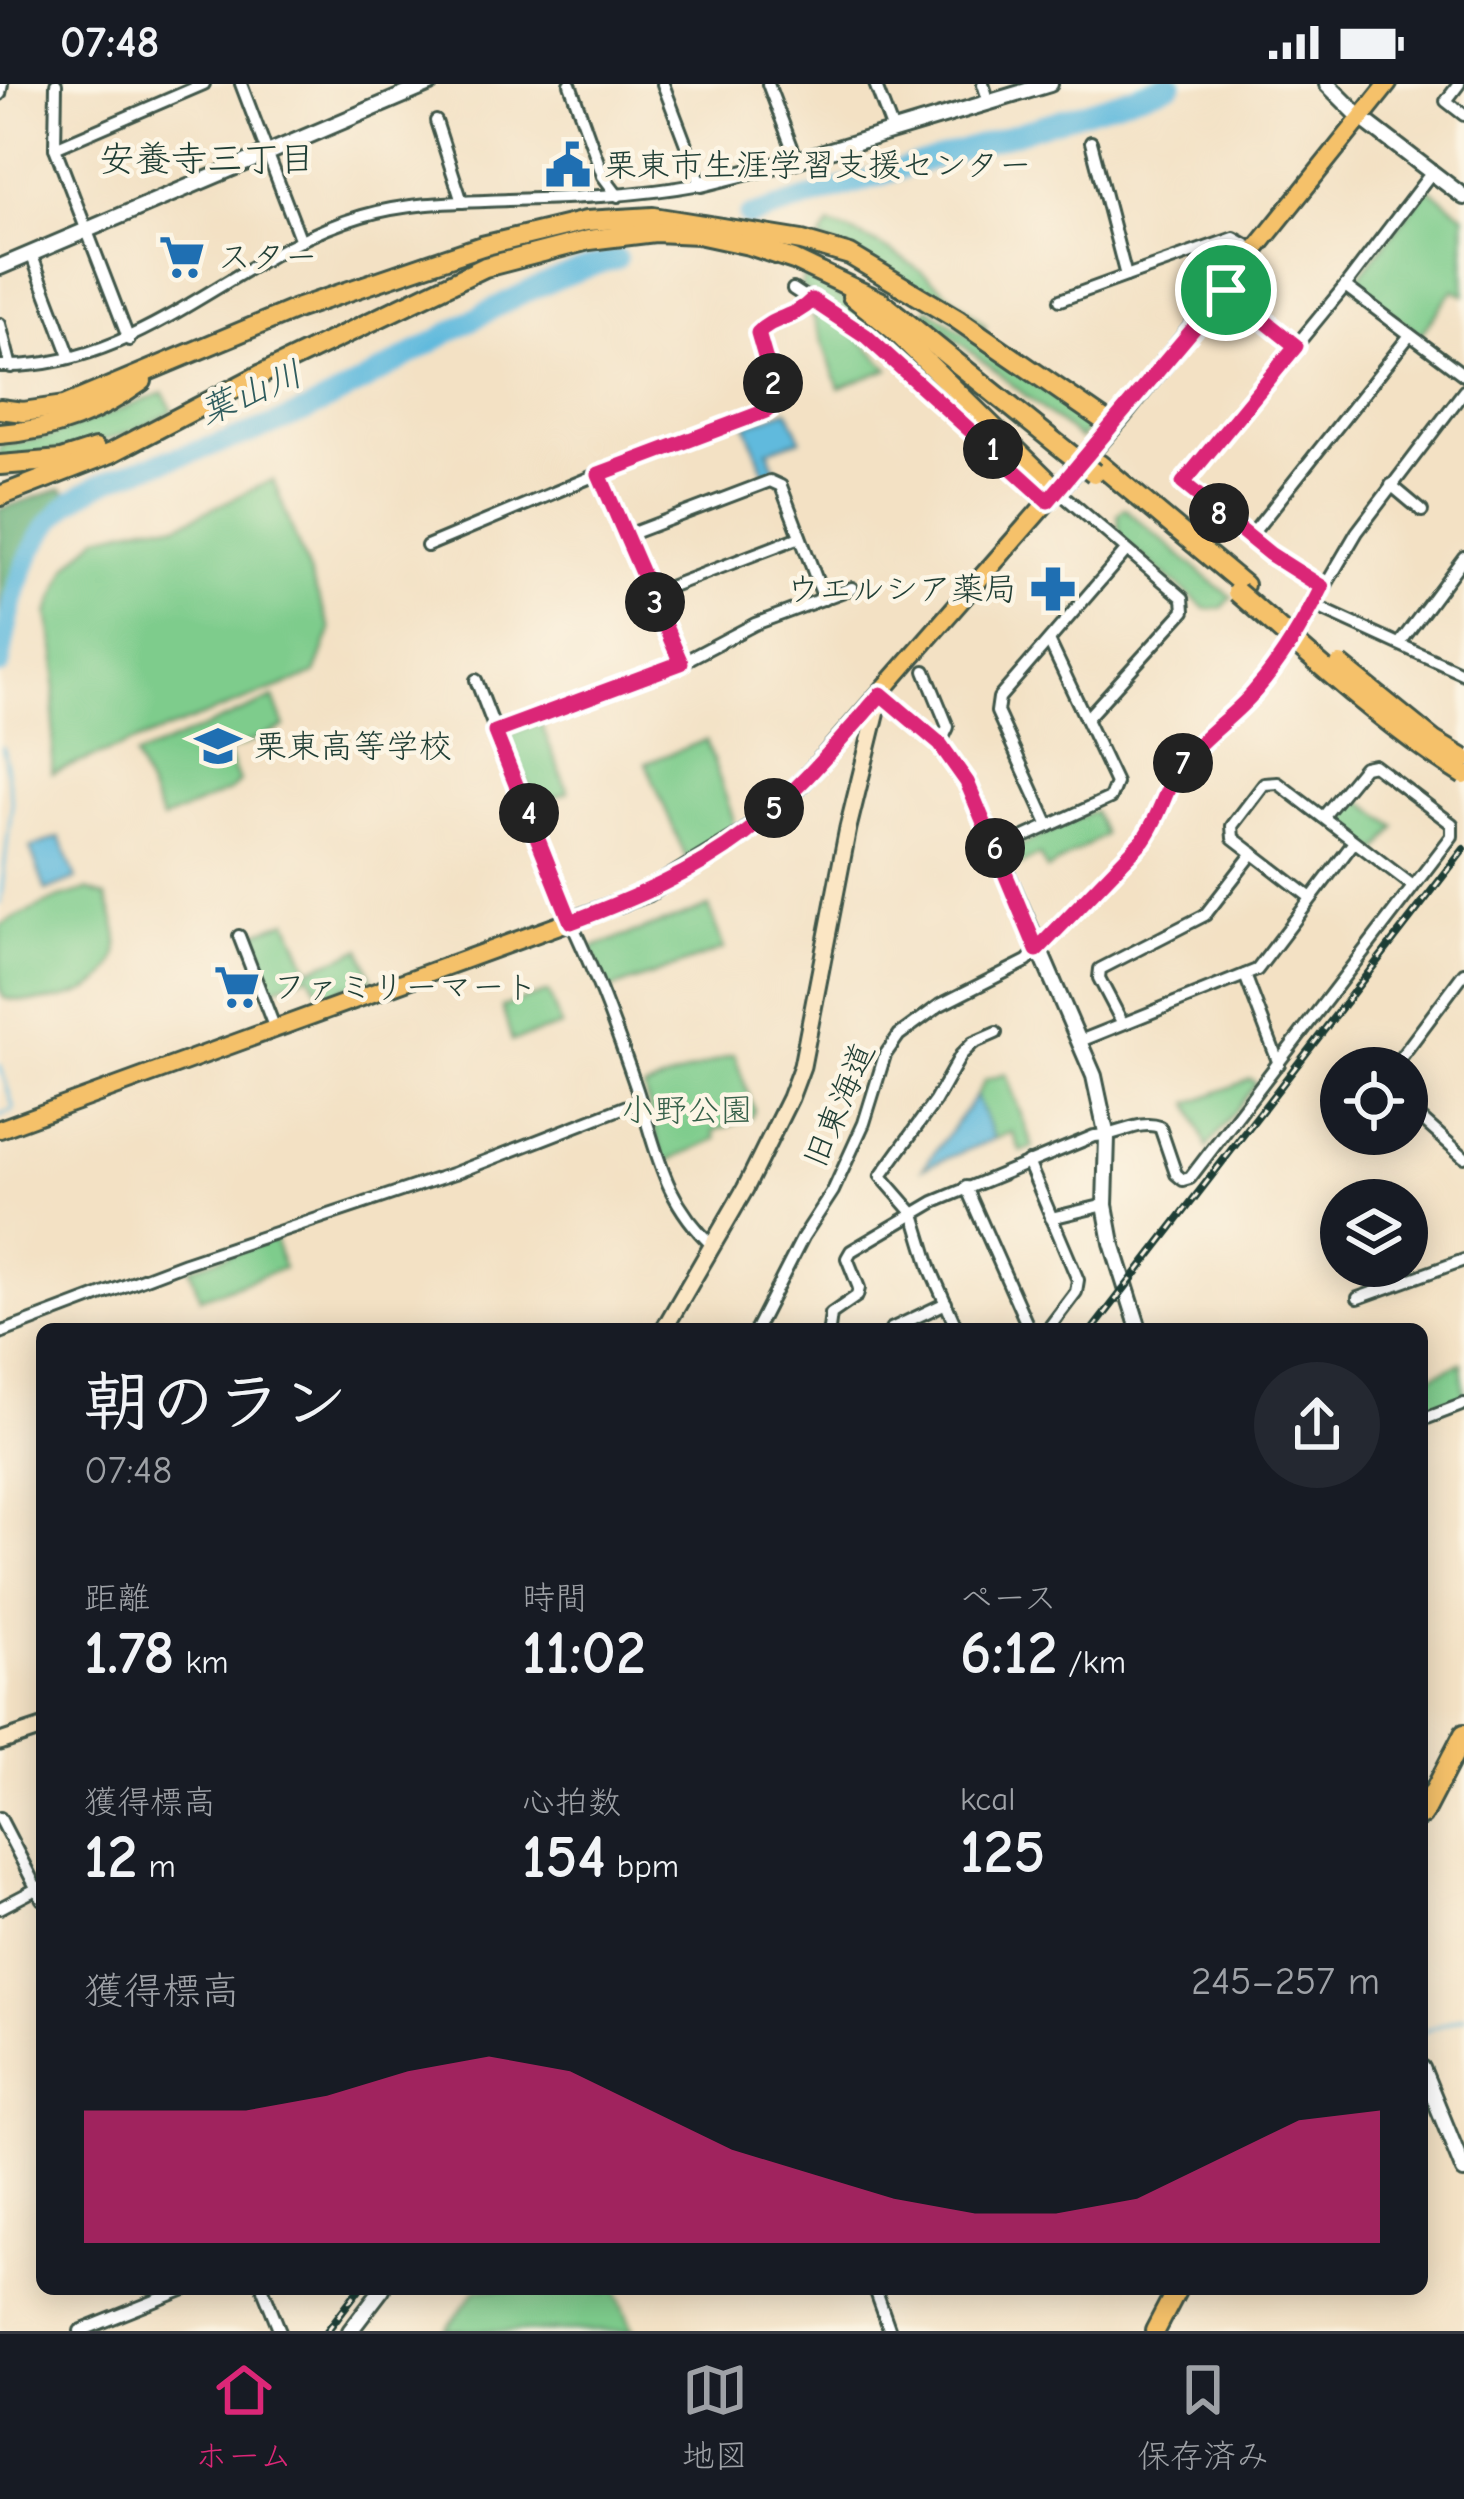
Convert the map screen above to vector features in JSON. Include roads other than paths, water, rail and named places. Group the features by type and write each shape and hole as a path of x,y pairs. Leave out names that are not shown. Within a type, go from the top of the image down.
{"highway":[{"path":"0,409 23,412 64,406 360,285 554,226 653,217 837,250 878,269 1112,426"},
{"path":"0,496 64,474 485,267 589,240 655,232 698,234 749,245 827,275 880,302 1069,446 1375,710 1464,775"},
{"path":"770,237 888,296 949,339 1069,446"},
{"path":"827,275 894,330 1053,496"},
{"path":"0,434 85,417 165,364"},
{"path":"0,464 61,460 161,425"},
{"path":"1240,589 1464,759"},
{"path":"1428,1804 1464,1734"},
{"path":"1155,2331 1174,2295"}],"main road":[{"path":"0,1130 647,893 744,834 798,787 1053,496 1226,290 1388,84"},
{"path":"667,1323 790,1098 802,1066 849,826 881,694"},
{"path":"0,1742 36,1730"}],"street":[{"path":"0,94 2,84"},
{"path":"56,84 55,148 129,340"},
{"path":"55,148 205,84"},
{"path":"241,84 302,242"},
{"path":"0,267 430,84"},
{"path":"570,84 603,176 618,196"},
{"path":"663,84 700,184"},
{"path":"769,84 797,160"},
{"path":"875,84 892,131"},
{"path":"982,84 989,102"},
{"path":"0,324 6,366 70,356 129,340 302,242 361,216 414,205 618,196 700,184 1050,84"},
{"path":"1327,84 1360,118 1464,197"},
{"path":"1459,84 1446,101 1464,115"},
{"path":"436,121 462,202"},
{"path":"1091,142 1126,276"},
{"path":"1322,587 1249,538 1183,483 1346,286 1432,172"},
{"path":"1060,300 1234,238 1257,251"},
{"path":"32,256 70,356"},
{"path":"1346,286 1464,375"},
{"path":"793,289 866,336 1053,496 1183,598 1184,611 1086,719"},
{"path":"1226,290 1296,346"},
{"path":"427,546 766,411 778,402 758,333 766,324 799,314 812,300"},
{"path":"1249,538 1410,335"},
{"name":"旧東海道","path":"759,1323 803,1237 833,1191 864,1123 880,1067 899,1035 940,1005 1010,973 1143,840 1186,758 1253,694 1289,648 1322,587 1391,485 1464,391"},
{"path":"599,474 681,663"},
{"path":"625,536 770,481 782,487 824,599"},
{"path":"1391,485 1422,511"},
{"path":"651,594 800,537"},
{"path":"1049,826 997,712 999,698 1126,550"},
{"path":"1400,643 1464,557"},
{"path":"495,732 681,663 755,624 852,588"},
{"path":"1313,605 1464,674"},
{"path":"996,850 1110,798 1117,783 1049,640"},
{"path":"925,671 948,727 940,744"},
{"path":"476,680 640,1101 665,1185 686,1219 712,1246"},
{"path":"881,694 940,744 967,782 1080,1041 1094,1076 1107,1137 1105,1205 1119,1274 1137,1323"},
{"path":"830,1323 831,1314 857,1296 859,1288 847,1258 850,1252 965,1187 1094,1136 1107,1137 1148,1123 1160,1127 1176,1174 1183,1180 1190,1178 1452,836 1452,824 1374,765 1364,767 1323,817"},
{"path":"1312,898 1233,838 1232,826 1264,784 1278,783 1413,886"},
{"path":"1080,1041 1257,970 1354,842"},
{"path":"1122,1022 1099,978 1104,964 1205,916 1252,853"},
{"path":"239,935 275,1029"},
{"path":"1409,1047 1464,973"},
{"path":"1245,976 1279,1064"},
{"path":"954,1323 914,1214 884,1183 882,1170 935,1101 961,1055 973,1043 996,1034"},
{"path":"0,1333 148,1276 454,1173 640,1101"},
{"path":"1428,1124 1464,1156"},
{"path":"1028,1162 1078,1280 1076,1292 1053,1323"},
{"path":"965,1187 1026,1323"},
{"path":"1051,1218 1105,1205"},
{"path":"1358,1298 1464,1260"},
{"path":"904,1323 946,1303"},
{"path":"1428,1418 1464,1404"},
{"path":"0,1818 36,1885"},
{"path":"0,1908 36,1894"},
{"path":"1428,2083 1464,2171"},
{"path":"80,2331 169,2295"},
{"path":"265,2295 280,2331"},
{"path":"350,2331 377,2295"},
{"path":"877,2295 890,2331"}],"water":[{"path":"788,410 801,439 768,450 776,472 766,476 746,425"},
{"path":"60,837 76,879 46,891 30,848"},
{"path":"976,1096 994,1139 923,1168"}],"waterway":[{"name":"葉山川","path":"749,217 1172,84"},
{"name":"葉山川","path":"0,665 26,565 46,529 74,500 125,474 304,412 508,301 617,259"},
{"path":"0,904 12,804 3,747"},
{"path":"0,1065 14,1109 0,1116"},
{"path":"1428,2030 1464,2016"}],"railway":[{"path":"1098,1323 1464,849"},
{"path":"327,2331 354,2295"}],"place":[{"name":"栗東市生涯学習支援センター","path":"568,165"},
{"name":"スター","path":"182,257"},
{"name":"ウエルシア薬局","path":"1053,589"},
{"name":"栗東高等学校","path":"218,746"},
{"name":"ファミリーマート","path":"237,987"}],"district":[{"name":"安養寺三丁目","path":"207,159"}],"park label":[{"name":"小野公園","path":"687,1110"}]}
